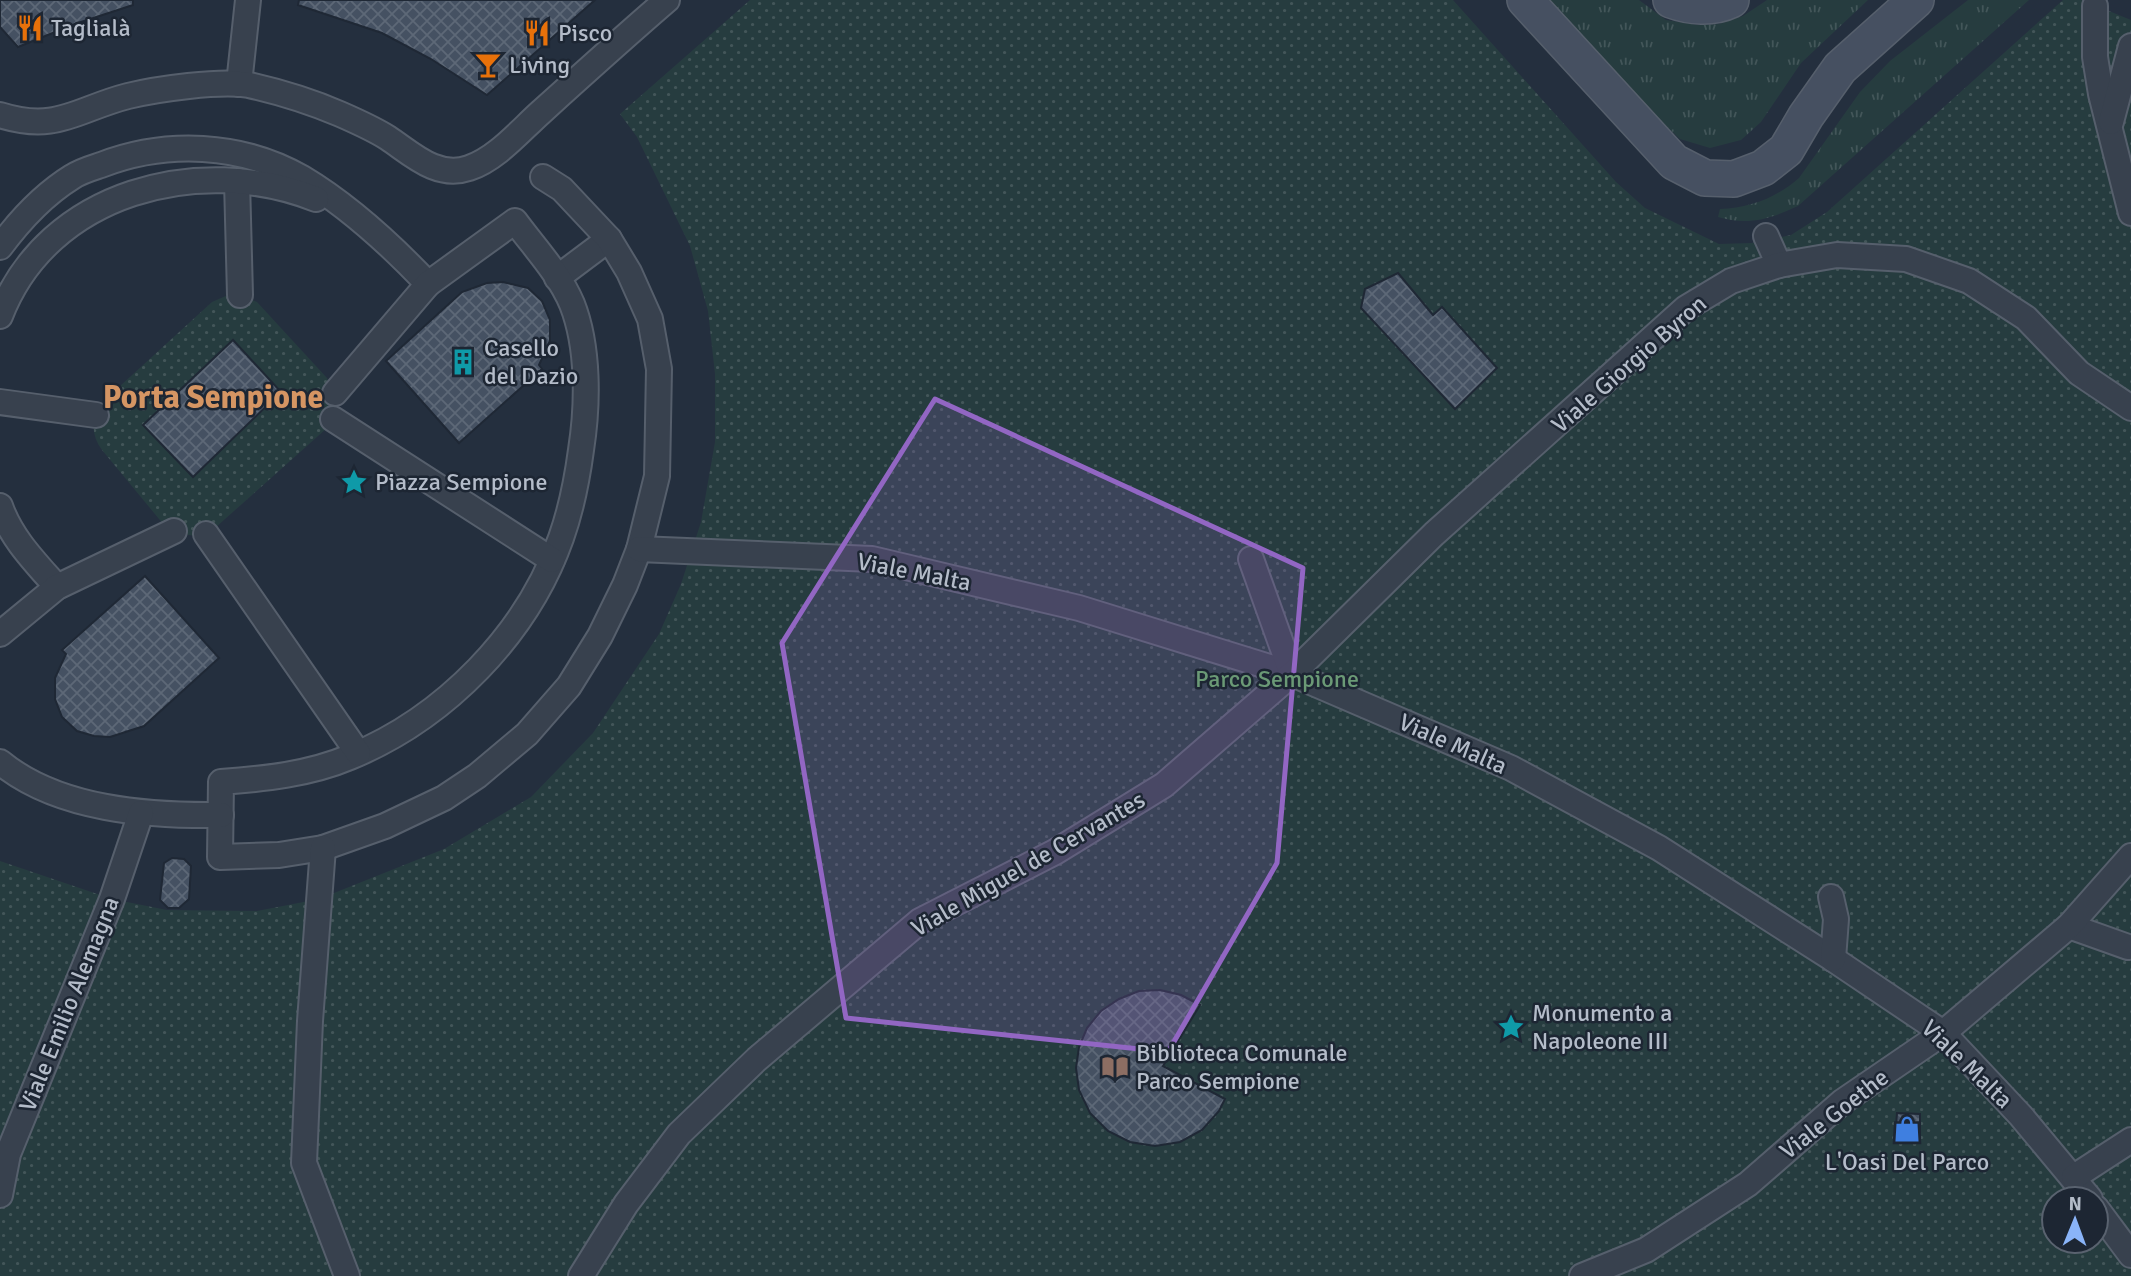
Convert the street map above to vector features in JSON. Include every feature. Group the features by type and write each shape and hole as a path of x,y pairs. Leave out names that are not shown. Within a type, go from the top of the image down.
{"main road":[{"path":"1525,0 1674,162 1705,178 1734,179 1763,168 1786,150 1840,68 1916,0"},
{"path":"1679,2 1699,6 1721,5 1731,0"}],"street":[{"path":"239,84 248,0"},
{"path":"0,115 34,122 64,120 127,96 239,84 290,96 340,114 387,138 414,158 446,171 467,169 482,163 513,138 667,0"},
{"path":"2095,6 2095,57 2101,94 2131,213"},
{"path":"2110,126 2131,46"},
{"path":"0,247 36,205 74,175 126,155 167,148 196,147 255,159 300,177 332,198 398,253 428,284"},
{"path":"335,393 428,284 515,221 558,278 572,303 580,335 584,365 584,432 568,517 535,595 514,627 477,671 449,696 418,719 358,753 296,773 221,782 220,857 279,855 323,848 385,826 444,798 477,776 527,734 569,686 600,636 625,585 639,549 657,476 659,369 650,319 629,272 609,239 562,189 543,177"},
{"path":"0,316 24,272 52,240 81,217 124,196 171,183 195,180 237,181 274,186 312,197 363,224"},
{"path":"237,181 240,295"},
{"path":"1766,236 1779,264"},
{"path":"558,278 609,239"},
{"name":"Viale Giorgio Byron","path":"1292,674 1434,534 1686,308 1731,281 1779,264 1837,255 1906,260 1969,281 2026,318 2079,373 2131,408"},
{"path":"0,402 96,415"},
{"path":"333,419 552,560"},
{"path":"0,506 4,518 23,549 57,587"},
{"path":"1,630 57,587 174,531"},
{"path":"206,534 358,753"},
{"name":"Viale Malta","path":"639,549 872,559 1079,608 1292,674 1511,768 1659,848 1943,1033 2021,1116 2080,1185"},
{"path":"1251,559 1292,674"},
{"name":"Viale Miguel de Cervantes","path":"581,1276 626,1204 679,1134 757,1059 920,921 1055,852 1164,785 1292,674"},
{"path":"0,762 44,789 104,806 141,813 221,815"},
{"name":"Viale Emilio Alemagna","path":"0,1195 8,1154 112,899 141,813"},
{"path":"323,848 310,1021 304,1163 347,1276"},
{"name":"Viale Goethe","path":"1582,1276 1646,1250 1748,1184 1842,1102 1943,1033 2069,926 2131,856"},
{"path":"1831,897 1836,919 1833,959"},
{"path":"2069,926 2128,947"},
{"path":"2074,1177 2131,1140"},
{"path":"2110,1227 2131,1255"}],"highlighted area":[{"path":"935,399 1303,568 1277,863 1168,1052 846,1018 782,643"}],"green space":[{"name":"Parco Sempione","path":"750,0 1453,0 1616,182 1645,208 1719,244 1752,243 1791,235 1827,212 2063,0 2082,0 2131,20 2131,1276 0,1276 0,861 112,899 167,910 257,911 319,899 444,849 531,797 593,733 659,634 681,584 701,522 715,442 715,374 708,311 690,246 637,137 620,114"},
{"path":"1550,0 1639,0 1666,20 1698,25 1719,24 1743,16 1767,0 1868,0 1801,63 1761,122 1741,140 1710,148 1680,139 1638,99"},
{"path":"1968,0 2029,0 1798,206 1759,220 1739,221 1718,217 1720,209 1742,207 1762,201 1799,178 1860,92 1890,61"},
{"path":"228,295 240,295 257,302 327,378 336,398 336,408 327,428 215,528 195,536 183,534 164,525 102,450 95,436 94,422 108,397 212,302"}],"building":[{"path":"0,0 133,0 133,5 18,47 0,27"},
{"path":"299,0 595,0 487,95 431,59 382,33 298,5"},
{"path":"1398,273 1433,315 1442,307 1497,368 1455,409 1361,308 1365,289"},
{"name":"Casello del Dazio","path":"503,282 528,288 542,301 550,320 550,341 539,365 542,369 459,443 386,361 462,292 487,283"},
{"path":"233,340 281,392 193,477 143,425"},
{"path":"145,576 219,658 144,726 110,737 77,731 62,717 55,699 55,678 66,654 62,650"},
{"path":"172,858 184,859 191,866 189,899 179,908 168,908 160,900 164,863"},
{"name":"Biblioteca Comunale Parco Sempione","path":"1160,990 1181,995 1200,1005 1163,1066 1225,1099 1219,1111 1202,1130 1180,1142 1155,1146 1130,1142 1108,1131 1090,1113 1079,1090 1076,1068 1079,1047 1087,1028 1101,1011 1119,999 1139,991"},
{"path":"1897,1113 1920,1114 1920,1140 1895,1138"}],"place":[{"name":"Taglialà","path":"30,28"},
{"name":"Pisco","path":"537,33"},
{"name":"Living","path":"488,65"},
{"name":"Casello del Dazio","path":"463,362"},
{"name":"Piazza Sempione","path":"354,482"},
{"name":"Monumento a Napoleone III","path":"1511,1027"},
{"name":"Biblioteca Comunale Parco Sempione","path":"1115,1067"},
{"name":"L'Oasi Del Parco","path":"1907,1129"}],"district":[{"name":"Porta Sempione","path":"213,397"}]}
